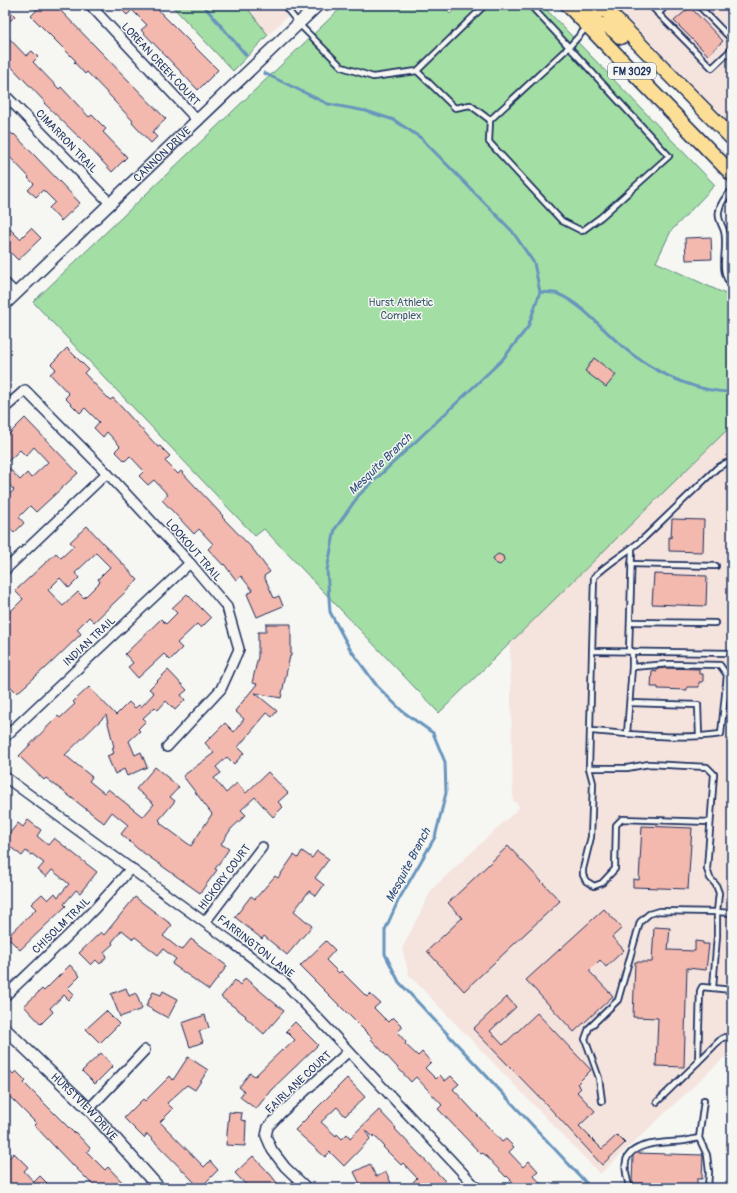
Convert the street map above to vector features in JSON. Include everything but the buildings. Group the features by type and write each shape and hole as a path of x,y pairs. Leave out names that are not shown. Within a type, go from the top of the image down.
{"main road":[{"name":"FM 3029","path":"568,5 732,174"},
{"path":"583,5 594,13 605,6"},
{"name":"FM 3029","path":"605,6 732,138"},
{"path":"588,26 605,25 611,28 638,51 654,58"},
{"path":"717,123 732,126"}],"street":[{"name":"LOREAN CREEK COURT","path":"90,5 198,121"},
{"name":"CANNON DRIVE","path":"5,304 318,5"},
{"name":"CIMARRON TRAIL","path":"5,95 111,204"},
{"path":"5,283 16,294"},
{"name":"LOOKOUT TRAIL","path":"5,408 25,390 107,473 190,563 227,608 239,649 220,689 167,747"},
{"path":"5,570 107,473"},
{"name":"INDIAN TRAIL","path":"5,737 190,563"},
{"name":"FARRINGTON LANE","path":"5,777 205,922 284,982 477,1188"},
{"name":"HICKORY COURT","path":"205,922 262,847"},
{"name":"CHISOLM TRAIL","path":"5,996 82,923 131,868"},
{"name":"HURSTVIEW DRIVE","path":"5,1029 89,1109 159,1188"},
{"path":"89,1109 145,1050"},
{"name":"FAIRLANE COURT","path":"307,1188 284,1167 272,1150 266,1136 268,1127 281,1113 348,1052"}],"lane":[{"path":"284,5 299,24 342,67 373,77 417,71 485,5"},
{"path":"530,5 570,47 669,156 601,217 582,231 562,221 489,142 490,120 570,47 588,26"},
{"path":"650,5 712,68 732,49"},
{"path":"658,14 667,5"},
{"path":"698,5 732,40"},
{"path":"417,71 455,108 470,105 490,120"},
{"path":"732,190 725,198 719,210 719,220 725,232 725,272 729,283 732,285"},
{"path":"710,822 622,819 616,825 615,869 602,883 594,886 586,881 583,875 583,869 591,837 593,783 589,768 594,577 632,548 717,468 726,463 732,463"},
{"path":"627,734 632,667 630,622 632,548"},
{"path":"631,564 716,566"},
{"path":"630,622 715,623"},
{"path":"592,650 732,653"},
{"path":"590,731 627,734 699,736 721,734 727,675 720,665 669,664 632,667"},
{"path":"630,703 698,705 699,736"},
{"path":"589,768 627,768 649,764 707,766 714,774 707,869 710,878 716,885 719,893 712,988"},
{"path":"602,1101 599,1078 585,1039 589,1028 618,1000 640,922 649,914 659,911 732,913"},
{"path":"698,1062 700,991 702,987 732,990"},
{"path":"657,1102 721,1039 725,1037 732,1039"},
{"path":"704,1100 699,1138 707,1155 709,1172 708,1188"},
{"path":"634,1188 629,1186 626,1173 626,1160 634,1150 652,1143 684,1141 699,1138"}],"shaded area":[{"path":"245,5 299,5 268,35"},
{"path":"614,5 732,5 732,120 724,117"},
{"path":"732,425 732,1002 730,1052 600,1174 409,975 402,949 432,889 520,807 513,800 510,643"}],"green space":[{"path":"171,5 245,5 268,35 233,71"},
{"name":"Hurst Athletic Complex","path":"344,5 441,5 450,14 459,5 542,5 715,185 671,231 656,262 732,297 732,425 439,713 264,529 255,536 33,302"}],"waterway":[{"name":"Mesquite Branch","path":"203,5 246,55"},
{"name":"Mesquite Branch","path":"264,73 328,104 366,111 394,120 421,138 512,231 534,263 540,292 528,327 502,360 359,495 335,529 327,570 330,612 350,649 377,686 402,711 433,733 445,762 446,793 435,837 398,901 385,930 385,954 399,982 591,1188"},
{"path":"540,292 556,293 569,299 589,315 626,350 646,364 669,376 694,386 732,392"}]}
